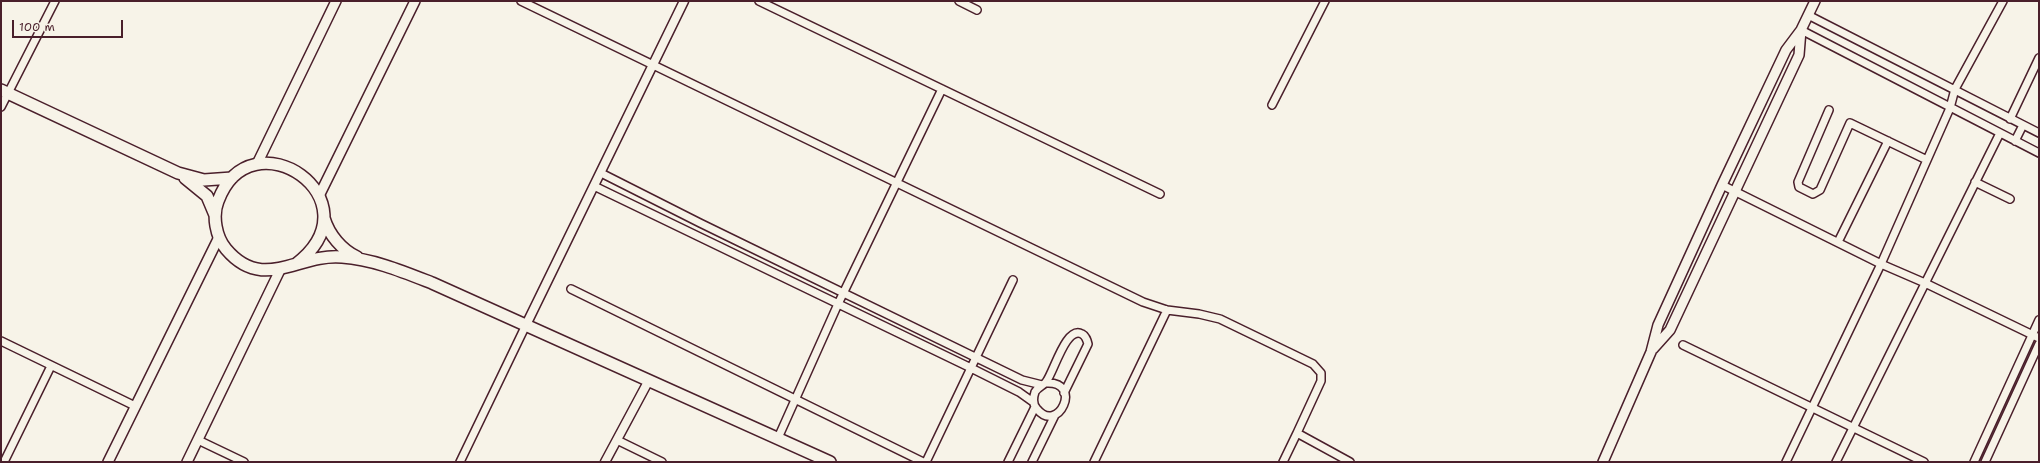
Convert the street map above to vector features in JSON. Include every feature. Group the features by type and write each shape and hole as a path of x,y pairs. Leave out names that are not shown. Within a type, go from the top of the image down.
{"main road":[{"path":"258,164 336,1"},
{"path":"319,196 415,1"},
{"path":"1603,462 1651,352 1658,325 1722,185 1786,50 1801,30 1815,1"},
{"path":"1651,352 1670,330 1799,56 1801,30"},
{"path":"4,92 178,173 204,180 232,178"},
{"path":"215,217 217,202 223,189 232,178 244,169 258,164 276,164 294,169 304,176 319,196 326,224 337,242 354,256 416,277 830,462"},
{"path":"178,173 207,196 215,217 219,237 225,248 233,257 244,264 255,269 268,271 280,270 296,264 329,256 363,260"},
{"path":"296,264 308,255 317,243 322,228 323,213"},
{"path":"108,462 219,237"},
{"path":"187,462 280,270"}],"street":[{"path":"1,107 4,92 55,1"},
{"path":"521,1 1143,302 1167,310 1199,314 1220,319 1316,366 1321,373 1321,381 1283,462"},
{"path":"460,462 684,1"},
{"path":"759,1 1160,194"},
{"path":"959,1 977,10"},
{"path":"1272,105 1325,1"},
{"path":"1786,462 1881,264 1950,108 1955,89 2003,1"},
{"path":"1808,15 2039,133"},
{"path":"1801,30 2039,153"},
{"path":"2010,119 2039,58"},
{"path":"778,438 843,293 942,89"},
{"path":"1829,110 1800,178 1799,187 1812,194 1820,190 1850,123 1927,160"},
{"path":"2015,141 2023,125"},
{"path":"1836,462 2000,133"},
{"path":"1838,242 1888,141"},
{"path":"601,173 1022,380 1056,385 1064,393"},
{"path":"1975,182 2010,199"},
{"path":"1722,185 1881,264 1925,282 2036,336"},
{"path":"594,186 971,368 1019,392 1034,404 1043,414 1054,415"},
{"path":"694,235 700,223"},
{"path":"571,289 925,462 1012,280"},
{"path":"1094,462 1167,310"},
{"path":"1974,462 2036,336 2039,320"},
{"path":"1008,462 1034,404 1035,392 1044,384 1069,336 1077,332 1086,337 1088,344 1064,393 1065,403 1063,408 1054,415 1032,462"},
{"path":"1,341 135,406"},
{"path":"1985,462 2039,344"},
{"path":"1682,345 1924,462"},
{"path":"4,462 51,366"},
{"path":"605,462 649,380"},
{"path":"1297,433 1350,462"},
{"path":"198,440 244,462"},
{"path":"617,440 662,462"}]}
